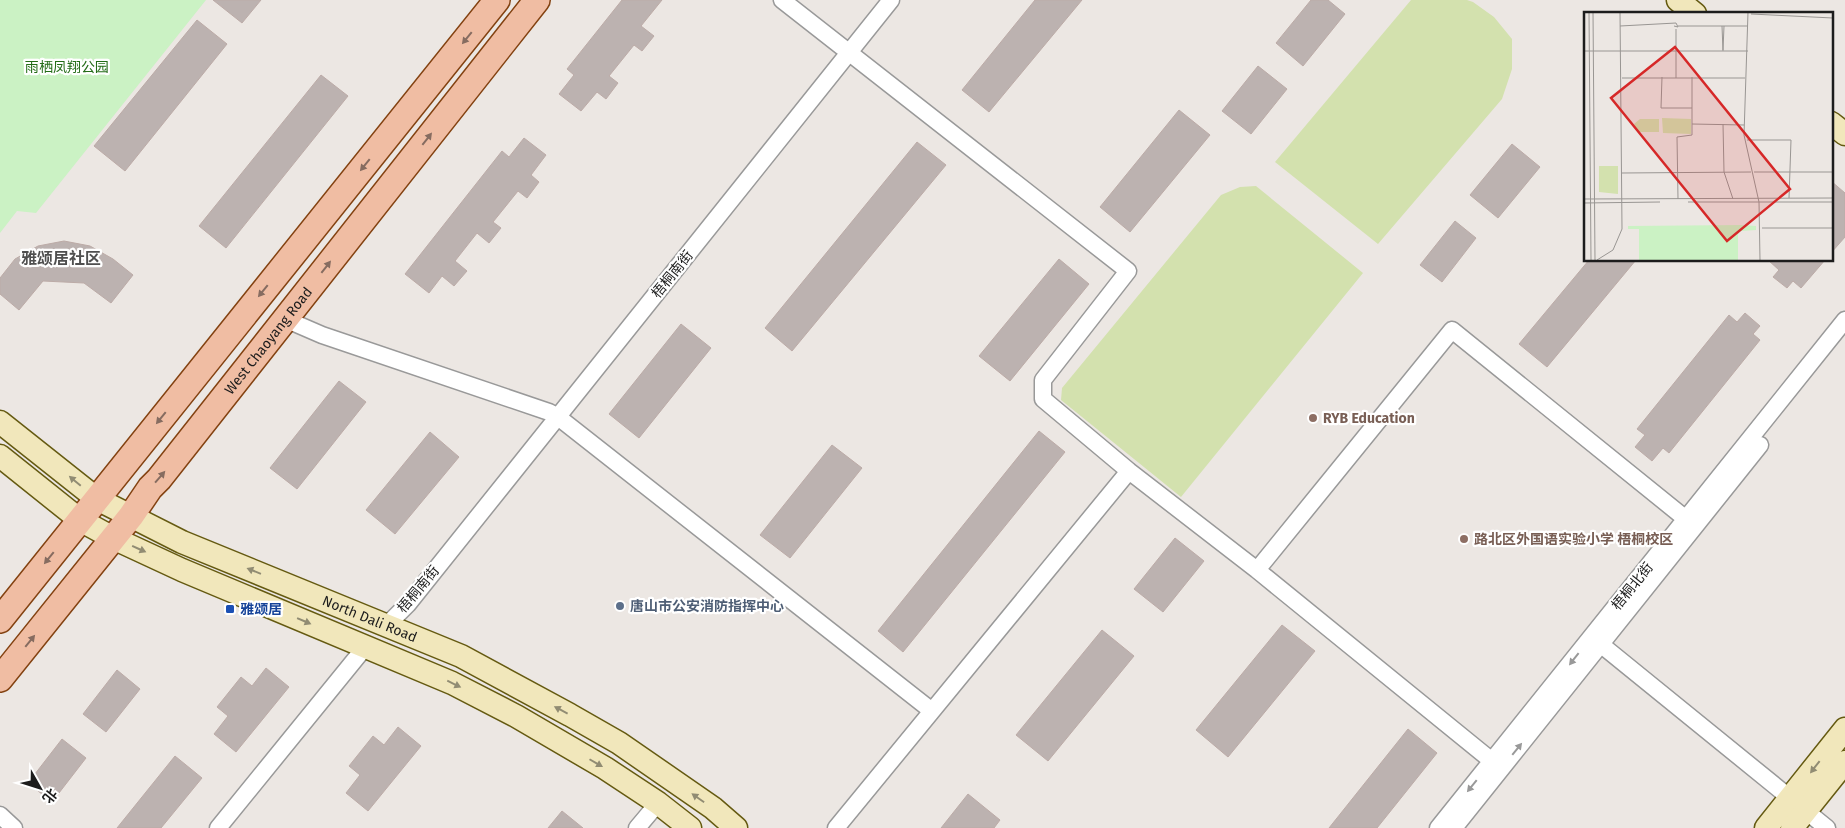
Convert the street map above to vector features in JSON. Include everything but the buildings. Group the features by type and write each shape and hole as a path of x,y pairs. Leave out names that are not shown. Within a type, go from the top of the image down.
{"main road":[{"path":"0,620 497,0"},
{"name":"West Chaoyang Road","path":"0,679 131,516 150,488 537,0"},
{"path":"1678,0 1693,12"},
{"path":"1832,124 1845,134"},
{"name":"North Dali Road","path":"0,422 97,499 182,542 461,656 619,743 713,808 736,828"},
{"name":"North Dali Road","path":"0,456 80,520 113,538 182,570 452,683 516,716 605,768 658,803 690,828"},
{"path":"1796,813 1845,729"},
{"path":"1766,828 1796,813 1845,762"}],"street":[{"path":"782,0 1128,271 1043,380 1043,400 1497,765"},
{"name":"梧桐南街","path":"846,50 880,0"},
{"name":"梧桐南街","path":"386,625 408,604 553,414 846,50 891,0"},
{"path":"284,319 553,414 932,711"},
{"name":"梧桐北街","path":"1454,828 1497,765 1689,524 1845,320"},
{"path":"1256,570 1452,330 1689,524"},
{"name":"梧桐北街","path":"1689,524 1845,337"},
{"path":"836,828 1129,471"},
{"path":"1596,641 1796,813 1827,828"},
{"path":"218,828 366,646"},
{"name":"梧桐北街","path":"1438,828 1497,765"},
{"path":"637,828 658,803"},
{"path":"0,815 14,828"}],"green space":[{"name":"雨栖凤翔公园","path":"0,0 206,0 36,213 17,211 0,233"},
{"path":"1411,0 1467,0 1473,2 1494,17 1512,39 1512,69 1502,99 1378,244 1275,162"},
{"path":"1256,186 1363,273 1181,497 1061,400 1062,388 1221,195 1240,187"}],"place":[{"name":"RYB Education","path":"1313,418"},
{"name":"路北区外国语实验小学 梧桐校区","path":"1464,539"},
{"name":"唐山市公安消防指挥中心","path":"620,606"},
{"name":"雅颂居","path":"230,609"}],"district":[{"name":"雅颂居社区","path":"61,258"}]}
